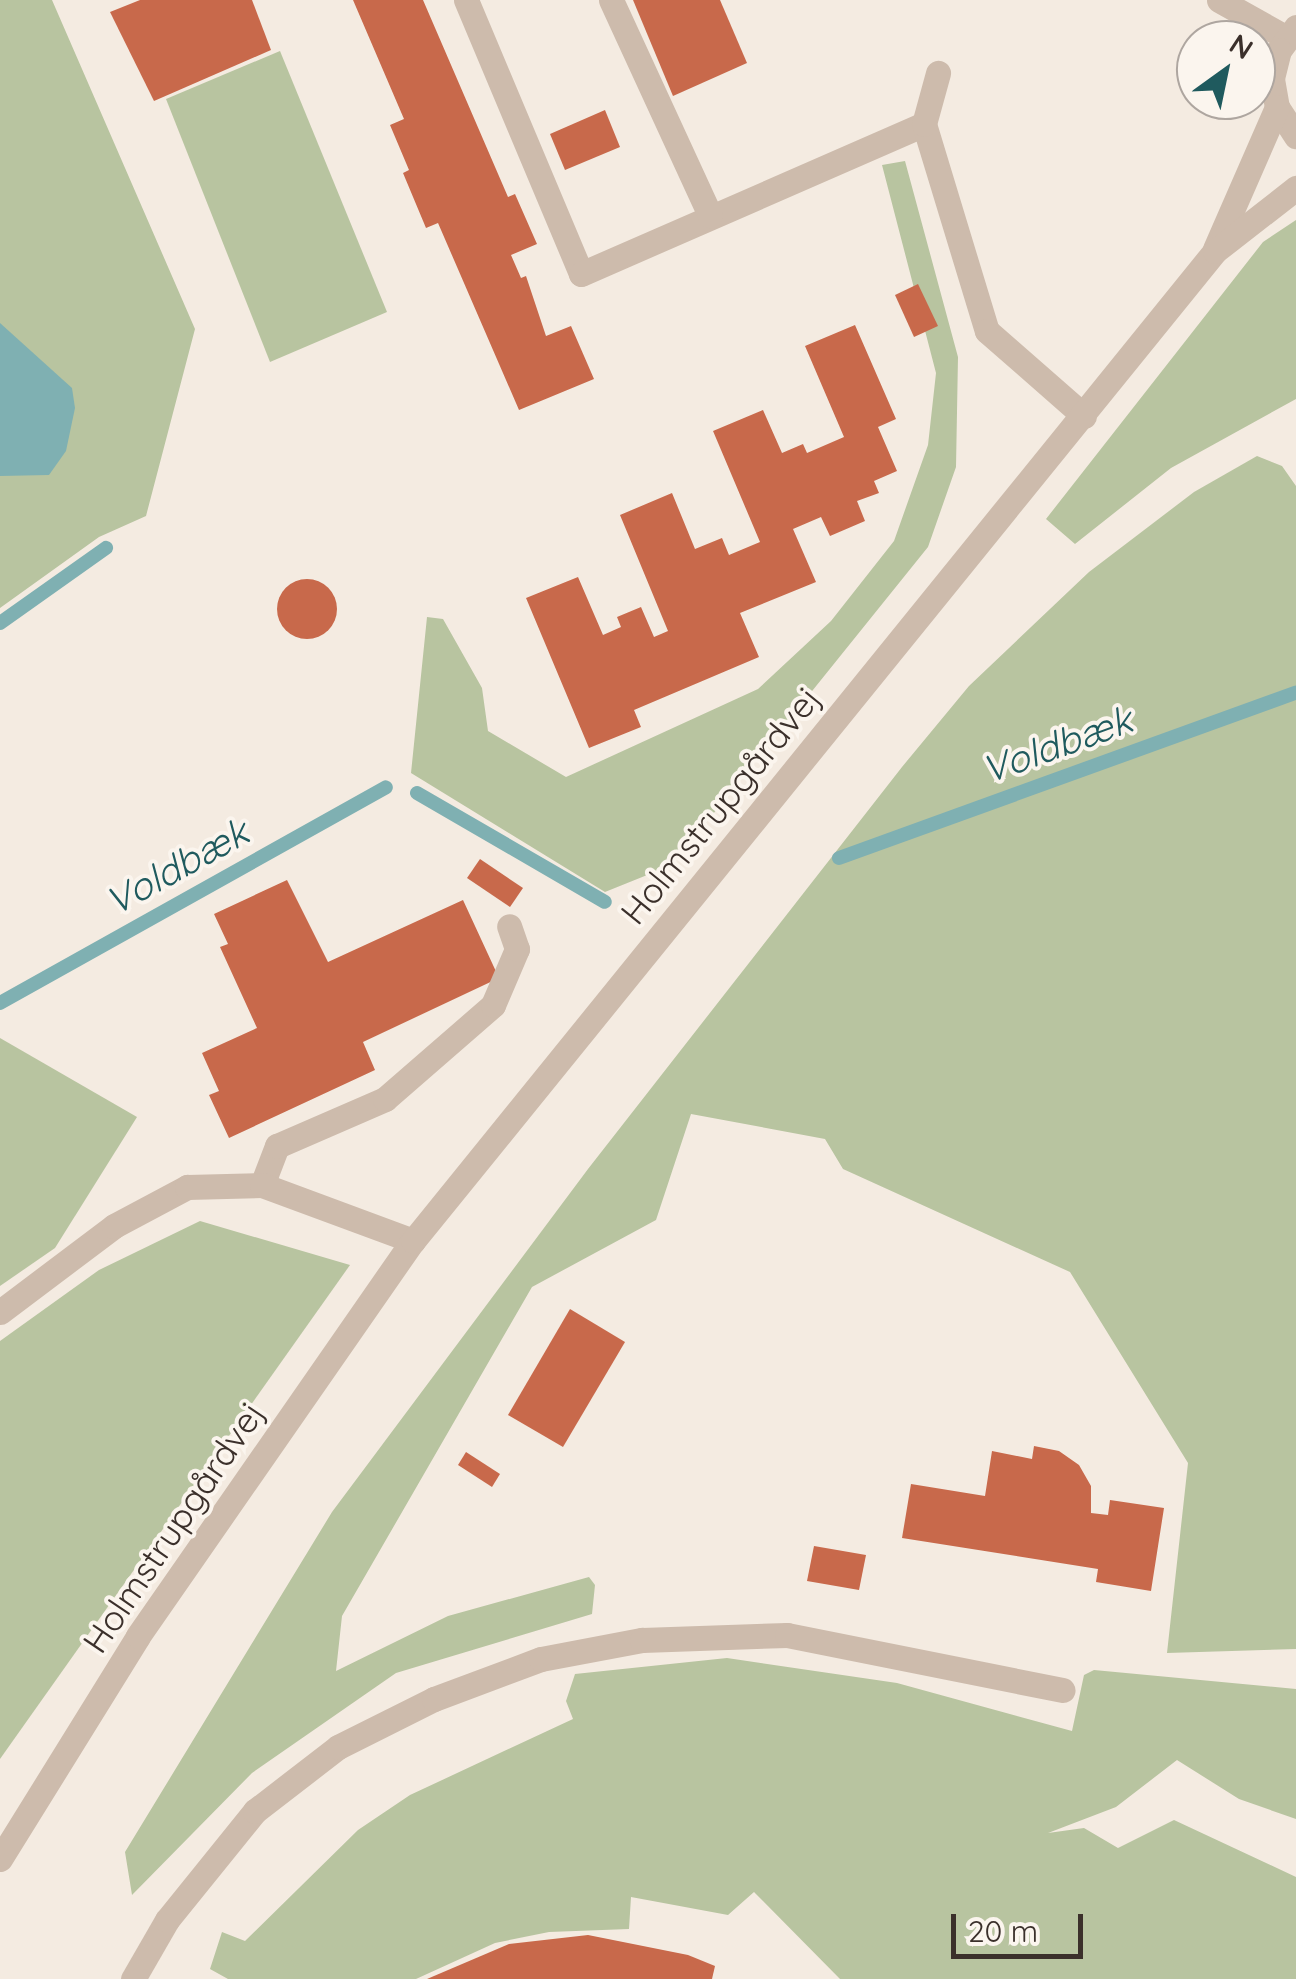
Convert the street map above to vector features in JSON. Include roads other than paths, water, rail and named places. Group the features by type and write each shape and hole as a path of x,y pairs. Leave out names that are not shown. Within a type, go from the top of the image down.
{"street":[{"path":"466,0 580,274 924,124"},
{"path":"610,0 710,215"},
{"path":"1219,0 1291,32 1272,78 1277,107 1296,136"},
{"path":"938,73 924,124 987,331 1084,416"},
{"name":"Holmstrupgårdvej","path":"1215,251 1277,107"},
{"name":"Holmstrupgårdvej","path":"0,1859 138,1636 413,1241 1215,251 1296,188"},
{"path":"262,1185 277,1146 385,1100 492,1005 517,949 509,926"},
{"path":"0,1312 114,1226 188,1187 262,1185 413,1241"},
{"path":"133,1979 167,1920 255,1811 338,1747 434,1699 541,1660 642,1640 788,1634 1062,1690"}],"water":[{"path":"0,323 72,388 75,408 66,451 49,475 0,476"}],"waterway":[{"path":"0,623 106,548"},
{"name":"Voldbæk","path":"839,858 1296,693"},
{"name":"Voldbæk","path":"0,1003 386,787"},
{"name":"Voldbæk","path":"417,793 605,902"}]}
